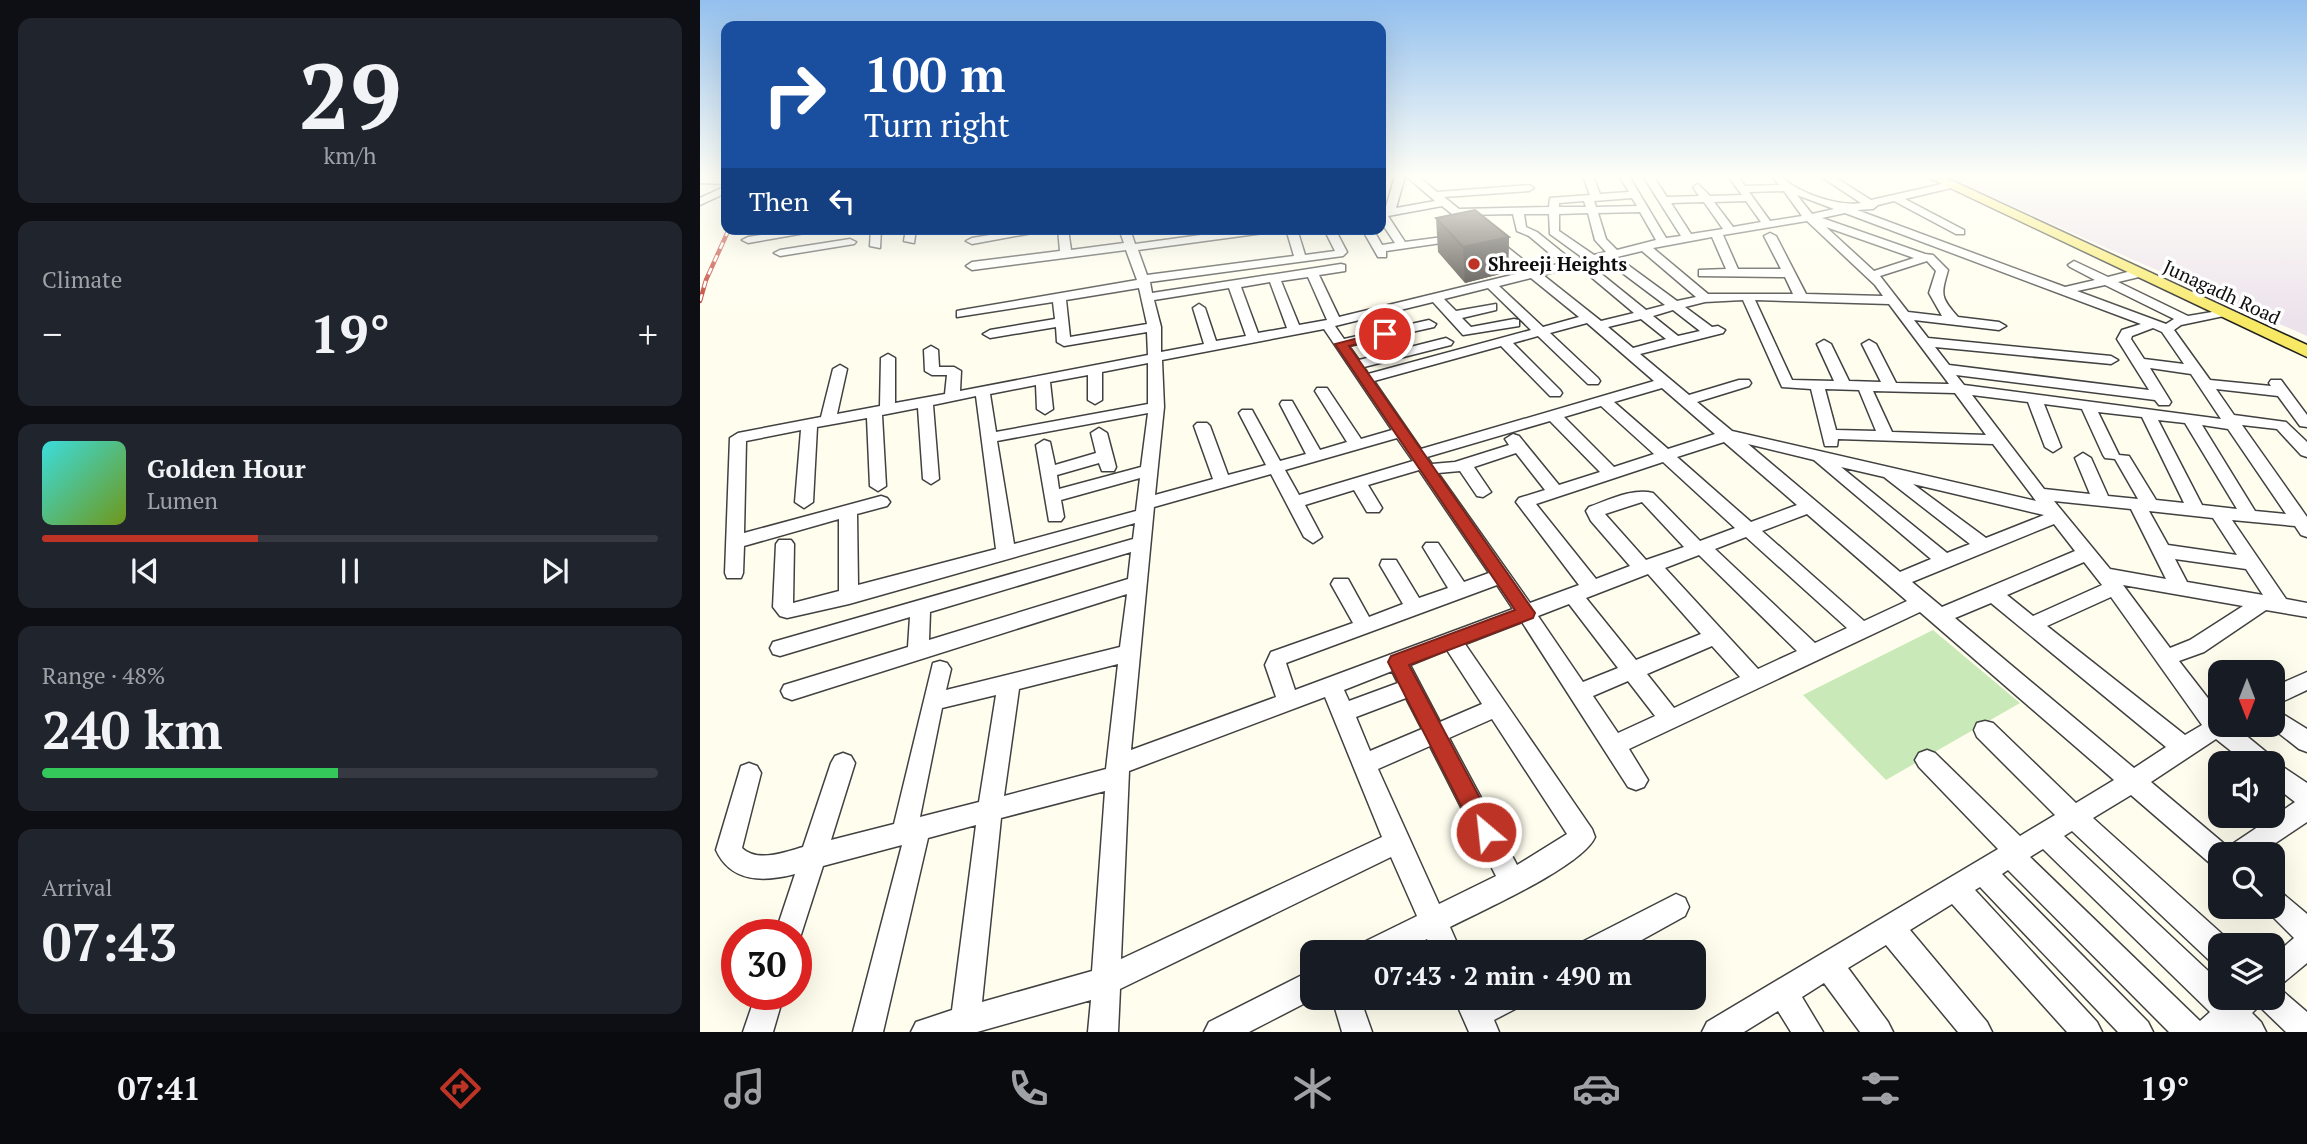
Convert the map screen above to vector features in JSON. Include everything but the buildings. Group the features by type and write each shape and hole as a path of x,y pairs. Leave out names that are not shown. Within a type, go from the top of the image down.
{"main road":[{"name":"Junagadh Road","path":"2030,224 2307,352"}],"street":[{"path":"1388,224 1402,246"},
{"path":"1473,224 1728,435 2208,846"},
{"path":"1520,224 1521,229 1582,263"},
{"path":"1554,224 1554,232 1582,263 1676,341"},
{"path":"1597,224 1601,240 1611,255 1676,306 1716,330 1630,353"},
{"path":"1652,224 1662,242"},
{"path":"1679,224 1688,238"},
{"path":"1725,224 1730,231"},
{"path":"1765,224 1801,297"},
{"path":"734,573 738,438 1294,330 1662,242 1730,231 1769,230 1787,224"},
{"path":"1818,224 1872,275 1926,342 2039,494 2110,581 2208,712"},
{"path":"1830,224 1926,258 1942,270 1935,293 1940,305 1954,321"},
{"path":"1889,224 2159,327 2196,370 2304,526"},
{"path":"1903,224 1922,236"},
{"path":"1945,224 1960,232"},
{"path":"1716,233 1734,273"},
{"path":"1370,235 1380,252 1402,246 1486,234"},
{"path":"748,240 771,235"},
{"path":"780,235 779,258 850,242"},
{"path":"876,235 876,246"},
{"path":"971,279 972,235"},
{"path":"1020,235 1020,260"},
{"path":"1064,235 1066,254"},
{"path":"1293,235 1300,258"},
{"path":"1145,286 1254,242 1300,258 1339,254 1341,252 1332,235"},
{"path":"972,266 1066,254 1128,241 1184,237 1224,252 1254,242"},
{"path":"1181,258 1184,237"},
{"path":"1103,1032 1117,771 1156,407 1157,355 1154,327 1145,286 1128,241"},
{"path":"1644,247 1668,263 1682,281 1705,298"},
{"path":"1872,275 1956,251"},
{"path":"2074,265 2186,320"},
{"path":"962,314 1145,286 1234,284 1341,268"},
{"path":"1312,272 1341,344 1501,576 1636,780"},
{"path":"1703,273 1789,274"},
{"path":"2063,291 2136,274"},
{"path":"1274,278 1294,330"},
{"path":"1234,284 1253,338"},
{"path":"1491,285 1593,381"},
{"path":"2106,307 2172,291"},
{"path":"1361,372 1540,331 1643,314 1705,298 1747,296 1892,300"},
{"path":"1747,296 1787,384 1961,389 2182,418 2281,425 2289,430 2307,452"},
{"path":"1435,297 1470,333 1514,323"},
{"path":"1059,298 1062,340 1068,342 1154,327"},
{"path":"1453,316 1492,307"},
{"path":"1199,308 1211,346"},
{"path":"2219,313 2124,336 2161,396 2182,418 2250,516"},
{"path":"1904,315 1999,326"},
{"path":"990,334 1061,322"},
{"path":"1341,344 1429,324"},
{"path":"1504,341 1555,393"},
{"path":"1361,372 1446,342"},
{"path":"1926,342 2111,360"},
{"path":"1824,344 1844,386"},
{"path":"1869,344 1891,387"},
{"path":"931,350 932,371 954,371 952,396"},
{"path":"735,542 848,511 880,494 881,410 888,358"},
{"path":"2142,363 2196,370"},
{"path":"1095,368 1095,400"},
{"path":"828,420 839,369"},
{"path":"1946,369 2161,396"},
{"path":"1043,379 1045,409"},
{"path":"1295,502 1423,462 1506,430 1664,383"},
{"path":"1686,401 1744,383"},
{"path":"2206,384 2278,386 2305,423"},
{"path":"1817,385 1829,434 1827,458"},
{"path":"1864,386 1886,436"},
{"path":"982,390 1006,554"},
{"path":"1322,391 1357,445"},
{"path":"2034,399 2053,447"},
{"path":"925,401 930,479"},
{"path":"1604,401 1863,629"},
{"path":"1287,404 1315,456"},
{"path":"2088,406 2143,505 2180,587"},
{"path":"989,438 1156,407"},
{"path":"1247,413 1313,537"},
{"path":"2147,413 2196,510"},
{"path":"1554,416 1611,473"},
{"path":"804,502 809,424"},
{"path":"1202,426 1222,482"},
{"path":"1506,430 1555,491"},
{"path":"785,544 784,610 794,610 1006,554 1222,482 1402,432"},
{"path":"1099,433 1111,481"},
{"path":"1829,434 2000,440"},
{"path":"1670,719 1632,671 1525,504 1527,500 1728,435 2055,514"},
{"path":"1044,445 1055,517"},
{"path":"1423,462 1464,465 1519,447"},
{"path":"1048,472 1105,456"},
{"path":"1827,458 1945,561"},
{"path":"2083,458 2102,500"},
{"path":"1464,465 1483,492"},
{"path":"1052,497 1149,470"},
{"path":"1886,472 1984,545"},
{"path":"1358,482 1373,508"},
{"path":"2039,494 2250,516 2304,526"},
{"path":"1755,680 1716,636 1597,517 1595,511 1639,496 1647,497 1812,653"},
{"path":"2286,500 2307,503"},
{"path":"749,773 729,850 734,860 745,866 774,867 990,810 1117,771 1289,702 1811,506"},
{"path":"848,511 849,597"},
{"path":"2219,513 2252,563 2271,603"},
{"path":"1898,580 2055,514"},
{"path":"779,648 1143,542"},
{"path":"1432,547 1460,592"},
{"path":"2162,551 2252,563"},
{"path":"1941,616 2087,553"},
{"path":"1389,565 1415,608"},
{"path":"1289,702 1274,661 1501,576"},
{"path":"2031,625 2110,581 2180,587 2307,610"},
{"path":"792,691 1138,583"},
{"path":"1341,583 1364,627"},
{"path":"1993,594 2184,748"},
{"path":"1613,746 1923,602"},
{"path":"2167,657 2197,646 2271,603"},
{"path":"918,651 919,607"},
{"path":"1578,693 1716,636"},
{"path":"1397,940 1548,862 1583,837 1452,641"},
{"path":"933,702 1130,653"},
{"path":"1398,662 1512,881"},
{"path":"868,1032 912,831 940,669"},
{"path":"965,1021 990,810 1009,683"},
{"path":"2286,691 2306,683"},
{"path":"1332,687 1442,940"},
{"path":"1343,713 1411,687"},
{"path":"1364,764 1496,708"},
{"path":"2286,727 2307,742"},
{"path":"1984,730 2208,940"},
{"path":"1717,1032 2133,781 2208,732"},
{"path":"2232,737 2249,751"},
{"path":"1927,760 2014,853 2190,1032"},
{"path":"793,919 843,763"},
{"path":"2285,780 2307,797"},
{"path":"2256,842 2307,808"},
{"path":"2045,834 2235,1019"},
{"path":"926,1032 1106,981 1397,842"},
{"path":"1982,872 2138,1032"},
{"path":"1955,888 2087,1032"},
{"path":"1614,940 1676,907"},
{"path":"2285,913 2307,932"},
{"path":"1890,928 1977,1032"},
{"path":"2285,964 2307,945"},
{"path":"1828,965 1878,1032"},
{"path":"1227,1030 1300,990"},
{"path":"1782,992 1808,1032"},
{"path":"758,1032 764,1010"},
{"path":"1350,1010 1357,1032"},
{"path":"2283,1010 2307,1031"}],"shaded area":[{"path":"2052,224 2307,224 2307,336"}],"green space":[{"path":"1933,630 2020,703 1886,780 1803,695"}],"railway":[{"path":"700,301 706,280 726,235"}],"place":[{"name":"Shreeji Heights","path":"1474,264"}],"route":[{"path":"1385,334 1341,344 1526,613 1398,662 1486,832"}]}
